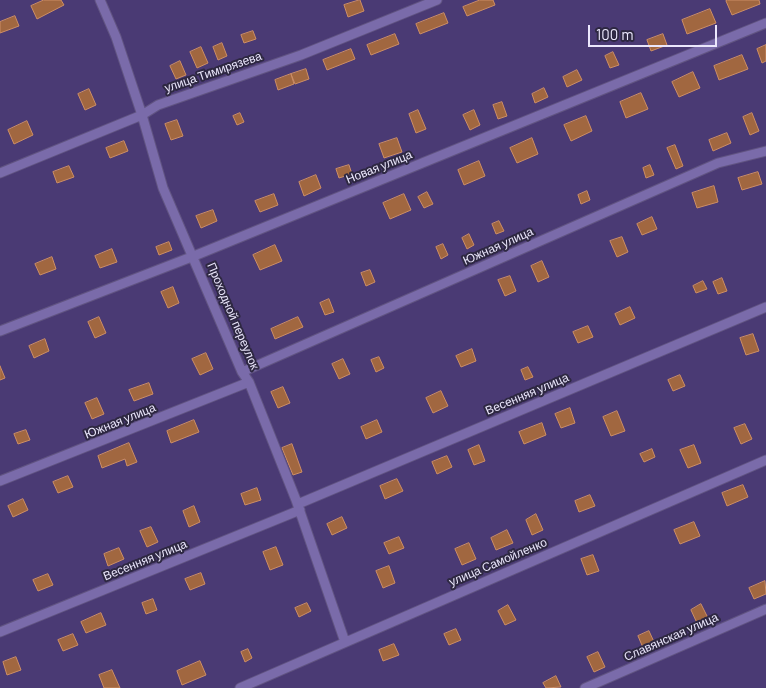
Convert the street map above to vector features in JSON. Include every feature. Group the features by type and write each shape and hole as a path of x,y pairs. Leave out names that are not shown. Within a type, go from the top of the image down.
{"street":[{"name":"Проходной переулок","path":"100,0 116,38 142,115 163,188 194,256 242,372 249,382 299,507 345,642"},
{"name":"улица Тимирязева","path":"0,173 142,115 158,105 301,55 437,0"},
{"name":"Новая улица","path":"0,331 194,256 766,23"},
{"name":"Южная улица","path":"242,372 718,163 766,151"},
{"name":"Весенняя улица","path":"0,632 299,507 766,307"},
{"name":"Южная улица","path":"0,481 249,382"},
{"name":"улица Самойленко","path":"240,688 766,460"},
{"name":"Славянская улица","path":"585,688 766,609"}],"building":[{"path":"44,0 61,0 64,5 37,19 31,6"},
{"path":"360,0 364,11 348,17 344,5"},
{"path":"480,0 493,0 495,5 467,16 463,7"},
{"path":"759,0 760,4 732,15 726,1"},
{"path":"710,9 716,23 687,34 682,20"},
{"path":"444,13 448,23 420,34 416,24"},
{"path":"15,16 19,26 0,33 0,22"},
{"path":"253,31 256,39 244,43 241,35"},
{"path":"395,34 399,44 371,55 367,45"},
{"path":"663,34 667,45 651,51 647,40"},
{"path":"222,43 227,56 218,60 213,47"},
{"path":"766,45 766,61 762,63 757,49"},
{"path":"201,47 208,63 197,68 190,52"},
{"path":"351,49 355,59 327,70 323,60"},
{"path":"613,52 619,65 610,68 605,56"},
{"path":"742,55 748,69 719,80 714,66"},
{"path":"180,61 186,75 176,79 170,66"},
{"path":"306,69 309,79 295,84 291,74"},
{"path":"577,70 582,80 567,87 563,77"},
{"path":"693,72 700,88 679,97 672,82"},
{"path":"291,74 294,84 278,90 275,80"},
{"path":"544,88 548,97 535,103 532,94"},
{"path":"89,89 96,105 85,110 78,94"},
{"path":"641,93 648,109 626,118 620,102"},
{"path":"502,102 507,116 498,119 493,105"},
{"path":"418,110 426,129 416,133 409,114"},
{"path":"474,110 480,125 470,130 463,115"},
{"path":"240,113 244,122 237,125 233,116"},
{"path":"752,113 759,131 750,135 743,117"},
{"path":"586,116 592,131 571,141 564,125"},
{"path":"177,120 183,136 171,140 165,124"},
{"path":"27,121 33,135 14,144 8,130"},
{"path":"727,133 731,143 713,151 709,140"},
{"path":"397,138 402,152 384,158 379,144"},
{"path":"532,138 538,154 517,163 510,148"},
{"path":"124,141 128,151 110,158 106,148"},
{"path":"675,145 683,166 676,169 667,148"},
{"path":"479,161 485,176 464,185 458,170"},
{"path":"349,165 352,174 339,178 336,169"},
{"path":"650,165 654,175 646,178 643,168"},
{"path":"69,166 74,177 57,183 53,172"},
{"path":"758,172 762,184 742,190 738,178"},
{"path":"316,175 321,188 304,196 299,182"},
{"path":"714,186 718,202 697,208 692,193"},
{"path":"587,191 590,200 581,204 578,195"},
{"path":"427,192 433,204 424,208 418,197"},
{"path":"274,194 278,205 260,212 255,201"},
{"path":"404,194 411,210 390,219 383,203"},
{"path":"213,210 217,221 201,228 196,216"},
{"path":"652,217 657,229 642,235 637,224"},
{"path":"499,221 504,231 496,234 492,224"},
{"path":"469,234 474,245 467,249 462,238"},
{"path":"622,237 628,252 617,257 610,241"},
{"path":"169,242 172,250 159,255 156,247"},
{"path":"443,244 448,255 441,259 436,247"},
{"path":"275,245 282,261 260,270 253,255"},
{"path":"112,249 117,262 100,268 95,256"},
{"path":"52,257 56,269 40,275 35,264"},
{"path":"542,261 549,277 538,282 531,266"},
{"path":"370,270 375,282 366,286 361,273"},
{"path":"510,276 516,291 505,296 498,280"},
{"path":"722,278 727,291 718,294 713,282"},
{"path":"703,281 707,289 696,293 693,286"},
{"path":"173,287 179,303 168,308 161,292"},
{"path":"329,299 334,312 325,315 320,303"},
{"path":"630,307 635,318 620,325 615,314"},
{"path":"99,317 106,333 95,338 88,322"},
{"path":"298,317 303,327 275,339 271,329"},
{"path":"588,326 593,337 578,343 573,332"},
{"path":"753,334 759,351 746,355 740,338"},
{"path":"45,339 49,351 34,358 29,346"},
{"path":"472,349 476,361 461,367 456,356"},
{"path":"206,353 213,369 200,375 192,359"},
{"path":"379,357 384,368 376,372 371,360"},
{"path":"343,359 350,374 339,379 332,364"},
{"path":"0,366 5,378 0,380"},
{"path":"528,367 533,377 525,380 521,370"},
{"path":"680,375 685,386 673,391 668,380"},
{"path":"149,383 153,394 134,401 129,390"},
{"path":"283,387 290,403 278,408 271,392"},
{"path":"441,391 448,406 433,413 426,398"},
{"path":"97,398 104,414 92,419 85,403"},
{"path":"570,408 575,423 561,428 555,414"},
{"path":"617,411 625,431 611,436 603,417"},
{"path":"194,420 199,432 171,443 167,431"},
{"path":"377,420 382,432 366,439 361,427"},
{"path":"542,423 546,435 524,444 519,432"},
{"path":"745,424 752,439 741,444 734,428"},
{"path":"26,430 30,440 18,444 14,434"},
{"path":"129,443 137,462 127,466 125,459 102,468 98,456"},
{"path":"292,444 302,472 293,475 282,448"},
{"path":"479,445 485,461 474,465 468,450"},
{"path":"694,445 701,463 688,468 680,450"},
{"path":"652,449 655,457 644,462 640,454"},
{"path":"447,456 452,467 437,474 432,462"},
{"path":"68,476 73,487 58,493 53,482"},
{"path":"397,479 403,491 385,499 380,486"},
{"path":"743,485 748,497 727,506 722,493"},
{"path":"257,488 261,500 245,505 241,494"},
{"path":"590,495 595,506 579,512 575,501"},
{"path":"23,499 28,510 13,517 8,506"},
{"path":"194,506 200,522 189,527 183,511"},
{"path":"536,514 543,530 532,535 526,520"},
{"path":"342,517 347,528 332,535 327,524"},
{"path":"694,522 700,536 680,544 674,530"},
{"path":"151,527 158,542 147,547 140,531"},
{"path":"507,530 513,543 496,550 491,538"},
{"path":"399,537 404,548 389,554 384,543"},
{"path":"469,543 476,559 462,565 455,549"},
{"path":"276,547 283,565 270,570 263,552"},
{"path":"119,548 124,559 108,566 104,554"},
{"path":"593,555 599,571 587,575 581,559"},
{"path":"389,566 395,583 383,588 376,571"},
{"path":"201,573 205,584 190,590 185,579"},
{"path":"48,574 53,585 38,591 33,580"},
{"path":"765,581 766,594 754,599 749,588"},
{"path":"153,599 157,610 146,614 142,603"},
{"path":"307,603 311,611 299,617 295,608"},
{"path":"701,604 708,618 697,623 691,610"},
{"path":"508,605 516,620 505,625 498,611"},
{"path":"101,613 106,625 86,633 81,622"},
{"path":"456,629 461,640 449,645 444,634"},
{"path":"649,631 655,644 644,650 638,636"},
{"path":"73,634 78,645 63,651 58,640"},
{"path":"394,644 399,655 383,661 379,650"},
{"path":"248,649 252,658 245,662 241,652"},
{"path":"598,652 605,667 594,672 587,657"},
{"path":"16,657 21,670 7,675 3,662"},
{"path":"200,661 206,675 182,685 177,671"},
{"path":"112,670 120,688 104,688 99,675"},
{"path":"556,676 561,687 546,688 543,683"}]}
